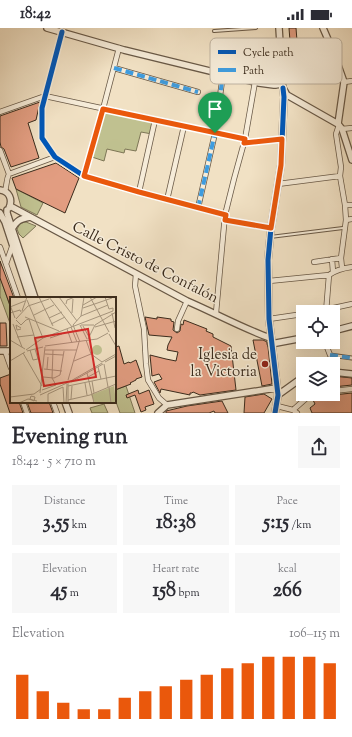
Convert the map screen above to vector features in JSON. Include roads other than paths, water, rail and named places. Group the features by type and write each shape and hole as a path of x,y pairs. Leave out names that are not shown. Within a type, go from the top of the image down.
{"street":[{"path":"47,28 210,71"},
{"path":"279,28 280,38"},
{"path":"325,28 329,38"},
{"path":"62,32 42,108 42,138 55,157 84,176 225,217 271,228"},
{"path":"84,176 119,48"},
{"path":"114,68 198,92"},
{"path":"342,76 344,82 340,126 336,134 346,220 342,268"},
{"path":"344,82 352,81"},
{"path":"198,208 215,133 222,84"},
{"path":"216,314 225,217 245,141 257,84"},
{"path":"263,84 274,86 282,85"},
{"path":"282,85 287,95 340,126 352,128"},
{"path":"275,413 278,395 269,319 268,260 271,228 281,165 284,96 282,85"},
{"path":"0,112 45,96 184,126 245,141 282,139"},
{"path":"139,192 155,120"},
{"path":"167,200 184,126"},
{"path":"340,126 352,160"},
{"path":"0,150 9,174"},
{"path":"35,297 7,213 11,199 10,196 2,190 6,186 6,179 9,174 55,157"},
{"path":"278,184 340,176"},
{"path":"345,205 352,205"},
{"path":"8,208 0,213 6,222 30,297"},
{"name":"Calle Cristo de Confalón","path":"8,208 30,217 187,301 255,332 271,341"},
{"path":"12,229 18,220 30,217"},
{"path":"346,220 352,219"},
{"path":"6,264 13,244"},
{"path":"0,247 18,297"},
{"path":"314,262 342,258"},
{"path":"327,305 332,259"},
{"path":"269,281 331,273 342,268 352,267"},
{"path":"136,274 135,286 144,329 148,380 159,398 167,405"},
{"path":"177,329 178,321 187,301"},
{"path":"340,307 352,304"},
{"path":"269,319 296,315"},
{"path":"340,329 352,326"},
{"path":"271,341 296,339"},
{"path":"328,349 330,355 352,358"},
{"path":"5,351 10,365"},
{"path":"340,373 352,374"},
{"path":"278,395 296,382"},
{"path":"158,413 167,405 276,388"},
{"path":"340,390 352,389"},
{"path":"276,406 295,412 305,401"},
{"path":"23,403 27,413"},
{"path":"54,403 58,413"},
{"path":"65,403 69,413"},
{"path":"69,403 73,413"}],"lane":[{"path":"214,31 256,28"},
{"path":"270,237 345,228"}],"place":[{"name":"Iglesia de la Victoria","path":"265,364"}]}
